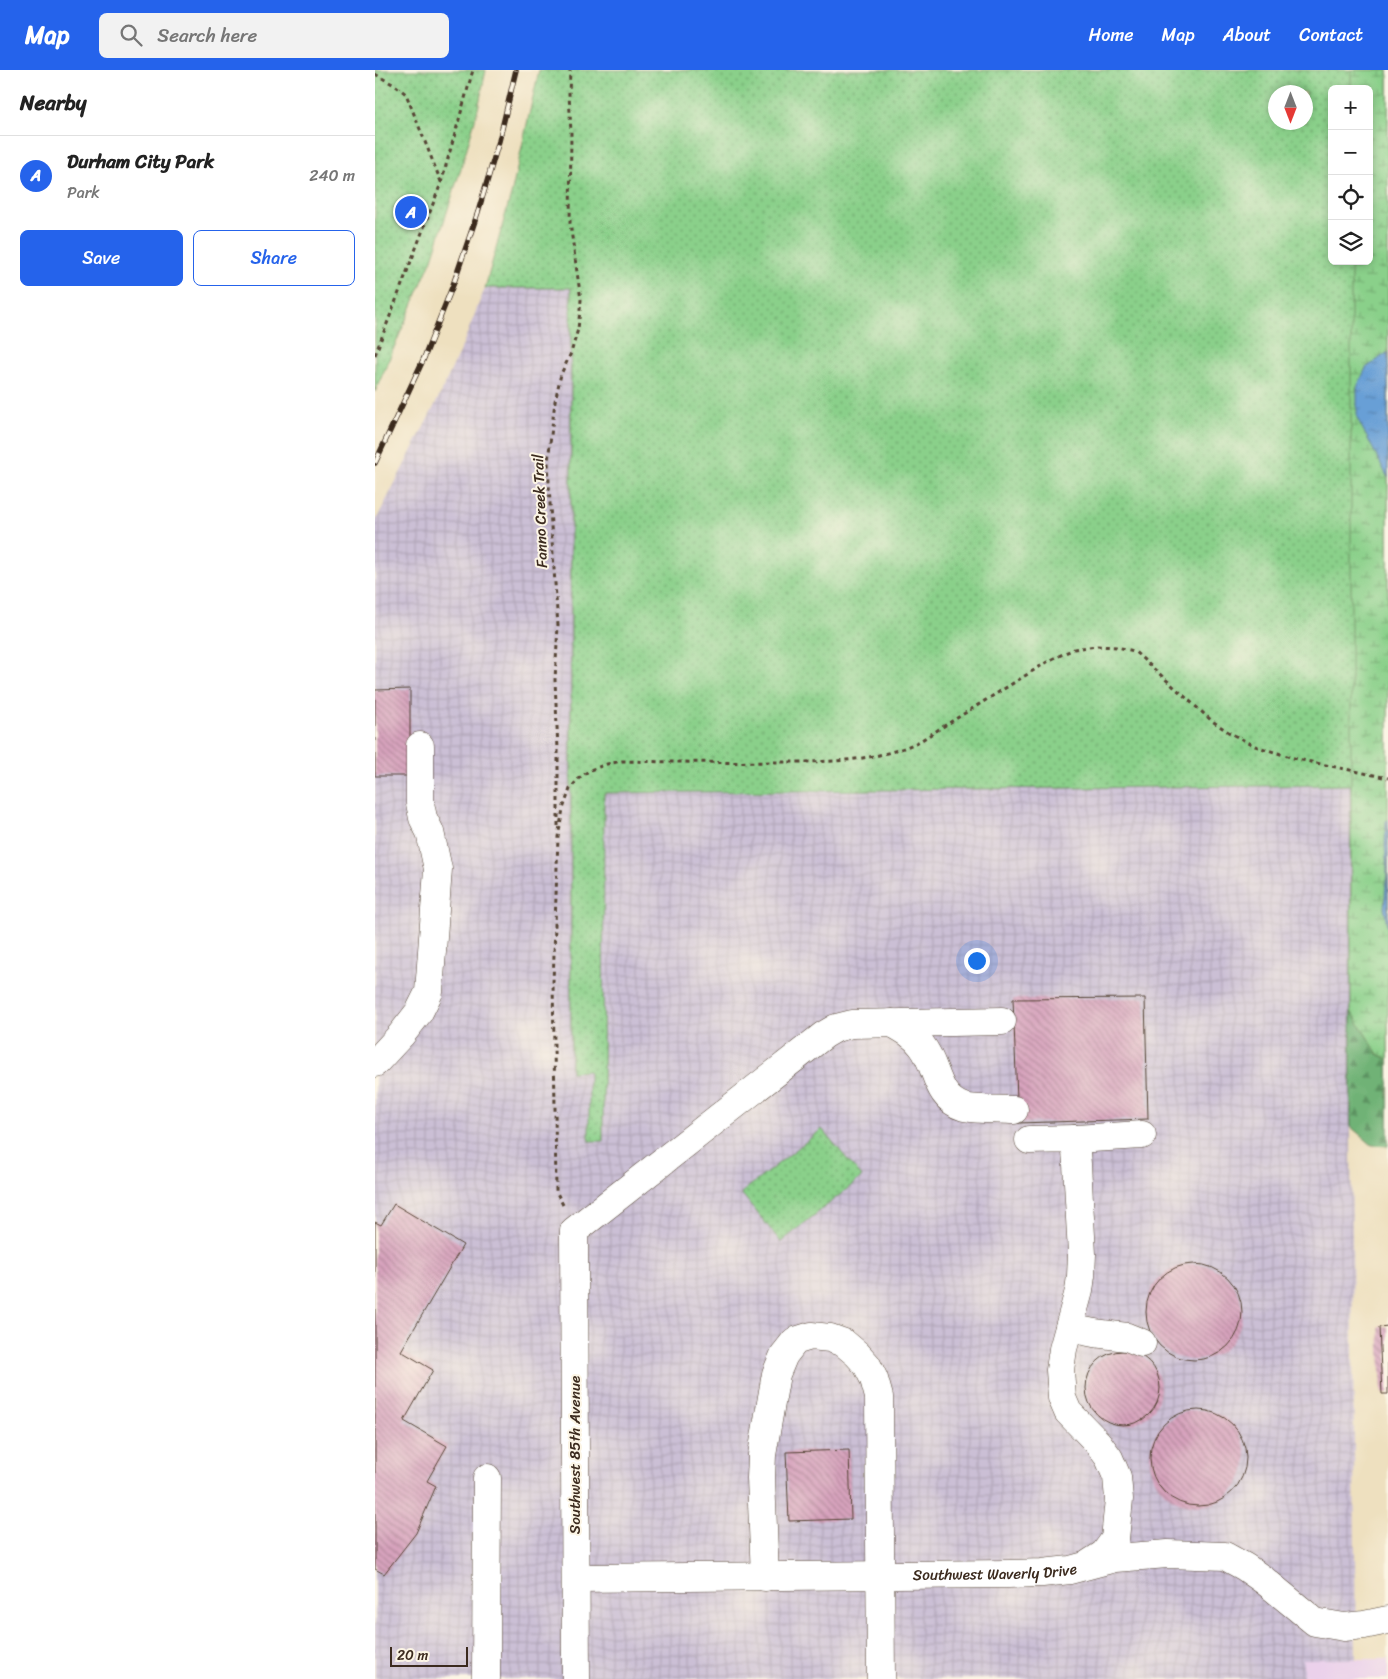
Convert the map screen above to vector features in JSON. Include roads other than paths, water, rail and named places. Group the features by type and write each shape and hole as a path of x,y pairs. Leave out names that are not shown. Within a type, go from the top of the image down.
{"street":[{"path":"375,1063 407,1028 419,1012 429,992 438,869 430,832 423,818 420,803 420,746"},
{"path":"891,1023 1002,1021"},
{"path":"891,1023 915,1037 923,1047 942,1090 952,1101 965,1107 1014,1110"},
{"name":"Southwest 85th Avenue","path":"576,1679 574,1231 824,1035 836,1028 852,1024 891,1023"},
{"path":"1029,1140 1142,1134"},
{"path":"1075,1139 1082,1254 1079,1291 1063,1349 1060,1370 1062,1398 1068,1412 1098,1443 1109,1458 1117,1477 1119,1499 1115,1539 1104,1554 1089,1564"},
{"path":"1069,1328 1127,1337 1142,1343"},
{"path":"765,1577 761,1478 762,1455 776,1374 784,1355 795,1341 811,1336 830,1338 844,1343 867,1365 874,1379 879,1397 881,1679"},
{"path":"486,1679 487,1478"},
{"name":"Southwest Waverly Drive","path":"576,1578 1042,1573 1070,1570 1115,1558 1168,1554 1225,1556 1258,1576 1315,1622 1344,1627 1376,1623"}],"water":[{"path":"1388,352 1388,478 1357,418 1357,387 1366,368"},
{"path":"1388,819 1388,930 1384,908 1387,871 1386,821"}],"railway":[{"path":"375,463 424,358 453,285 478,212 499,141 516,70"}],"place":[{"name":"Durham City Park","path":"411,212"}]}
